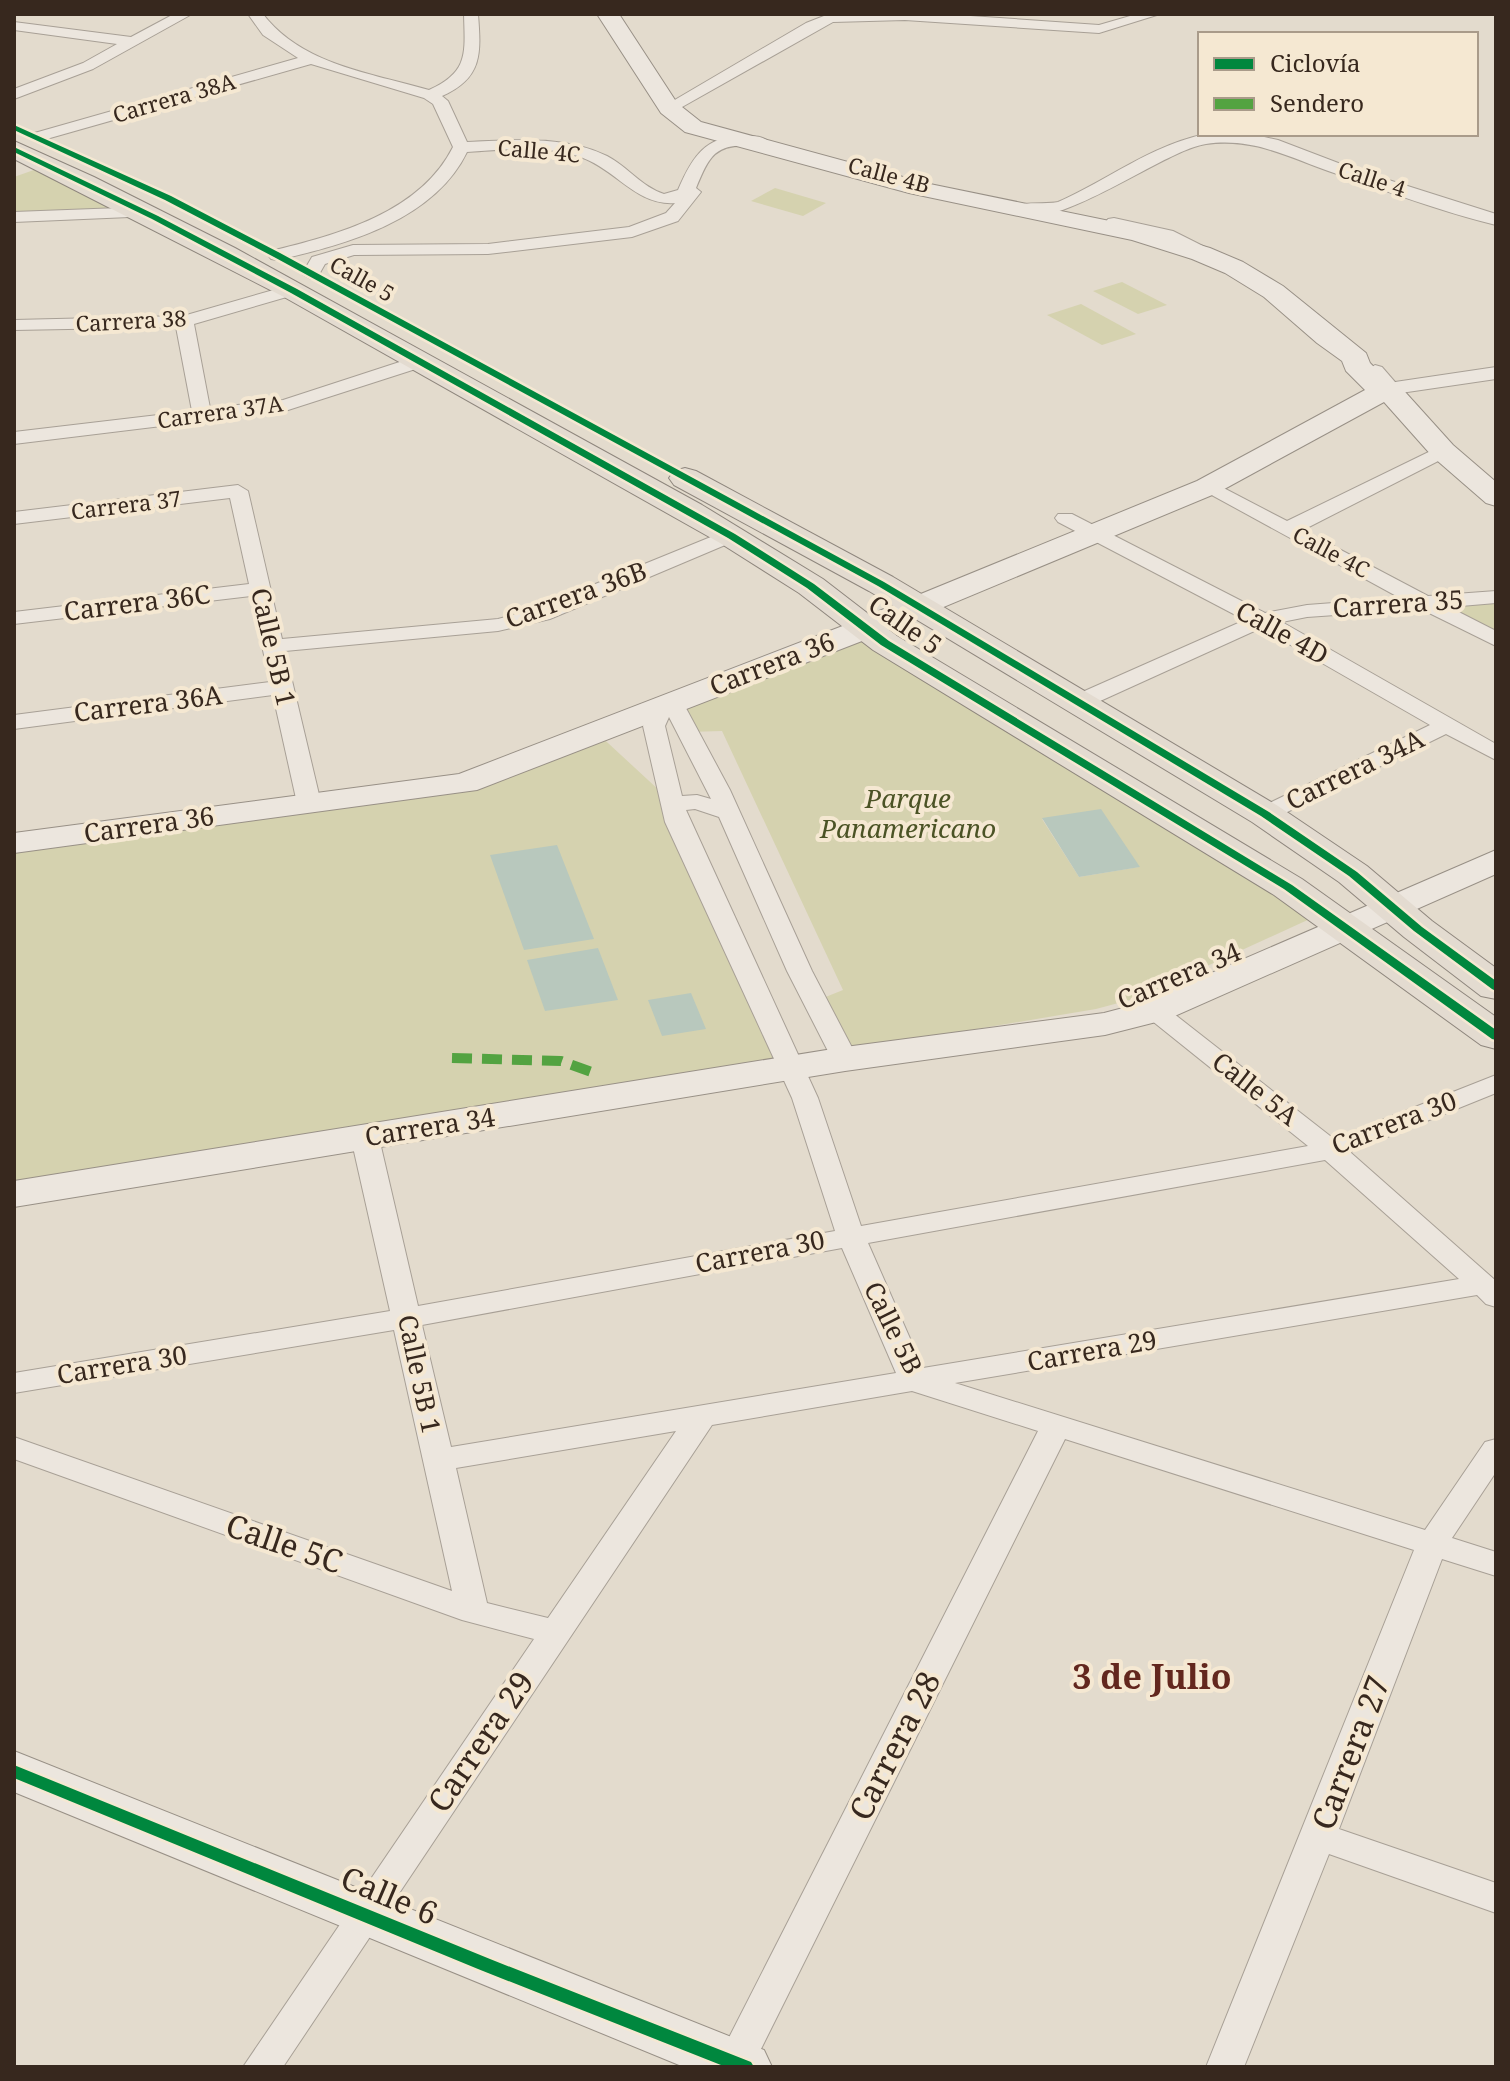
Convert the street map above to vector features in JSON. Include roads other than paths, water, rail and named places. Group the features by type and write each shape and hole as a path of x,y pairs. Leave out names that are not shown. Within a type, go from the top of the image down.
{"main road":[{"name":"Calle 5","path":"22,138 147,212 301,282 918,606 1265,814 1496,987"},
{"name":"Calle 5","path":"22,138 168,198 277,255 301,282 421,361 730,536 842,607 885,643 1335,919 1496,1036"}],"street":[{"path":"14,94 88,66 185,14"},
{"path":"255,14 265,32 312,59 430,95 440,101 461,147 451,170 434,187 407,205 348,234 277,255"},
{"path":"430,95 454,86 473,61 471,14"},
{"path":"608,14 669,108 693,127 708,154"},
{"path":"797,14 811,26"},
{"path":"1041,14 1075,29"},
{"path":"669,108 811,26 831,18 905,16 1099,29 1153,14"},
{"path":"14,26 134,42"},
{"name":"Carrera 38A","path":"22,138 312,59"},
{"name":"Calle 4B","path":"693,127 996,207 1056,214"},
{"path":"1270,136 1283,146"},
{"name":"Calle 4","path":"1056,214 1172,145 1205,139 1248,139 1283,146 1325,164 1496,220"},
{"name":"Calle 4B","path":"708,154 719,144 744,141 774,144 1160,238 1226,264 1269,288 1333,344 1351,355 1356,365 1375,384 1387,389 1443,451 1492,489"},
{"name":"Calle 4C","path":"461,147 540,146 579,151 607,162 652,196 672,217"},
{"path":"652,196 676,198 685,193 708,154 746,146 776,149"},
{"path":"672,217 692,193 708,154"},
{"path":"14,217 147,212"},
{"name":"Carrera 38","path":"14,325 184,321 301,282 314,264 326,256 372,249 464,250 570,241 645,229 672,217"},
{"path":"348,234 351,243 372,249"},
{"path":"184,321 202,415"},
{"name":"Carrera 37A","path":"14,438 285,405 421,361"},
{"name":"Carrera 36","path":"14,843 465,783 867,627 1207,487 1387,389 1496,373"},
{"path":"1288,529 1443,451"},
{"name":"Calle 4C","path":"1207,487 1496,640"},
{"name":"Carrera 37","path":"14,518 238,491"},
{"name":"Calle 5B 1","path":"238,491 309,803"},
{"name":"Calle 4D","path":"1065,518 1262,620 1496,753"},
{"name":"Carrera 36B","path":"273,646 498,625 542,614 730,536"},
{"name":"Carrera 36C","path":"14,618 260,589"},
{"name":"Carrera 35","path":"1079,702 1262,620 1307,611 1496,597"},
{"name":"Carrera 36A","path":"14,722 283,687"},
{"path":"667,704 728,812 813,1002 845,1059"},
{"name":"Calle 5B","path":"667,704 654,726 677,822 792,1069 850,1235 914,1381 1496,1564"},
{"name":"Carrera 34A","path":"1265,814 1445,726"},
{"path":"674,804 709,804 728,812"},
{"name":"Carrera 34","path":"14,1194 845,1059 1105,1024 1155,1011 1496,838"},
{"name":"Carrera 34","path":"1381,898 1496,861"},
{"name":"Carrera 34","path":"845,1059 887,1044 1096,1009 1137,998 1335,919"},
{"name":"Calle 5A","path":"1155,1011 1331,1150 1489,1291"},
{"name":"Carrera 30","path":"14,1383 408,1318 850,1235 1331,1150 1496,1083"},
{"name":"Calle 5B 1","path":"365,1138 473,1611"},
{"name":"Carrera 29","path":"437,1460 1489,1291"},
{"name":"Carrera 29","path":"262,2067 701,1417"},
{"name":"Carrera 28","path":"738,2066 1056,1426"},
{"name":"Calle 5C","path":"14,1448 473,1611 555,1632"},
{"name":"Carrera 27","path":"1225,2067 1432,1544 1496,1450"},
{"name":"Calle 6","path":"14,1771 738,2066"},
{"path":"1319,1836 1496,1898"}],"district":[{"name":"3 de Julio","path":"1152,1677"}],"park label":[{"name":"Parque Panamericano","path":"908,814"}]}
